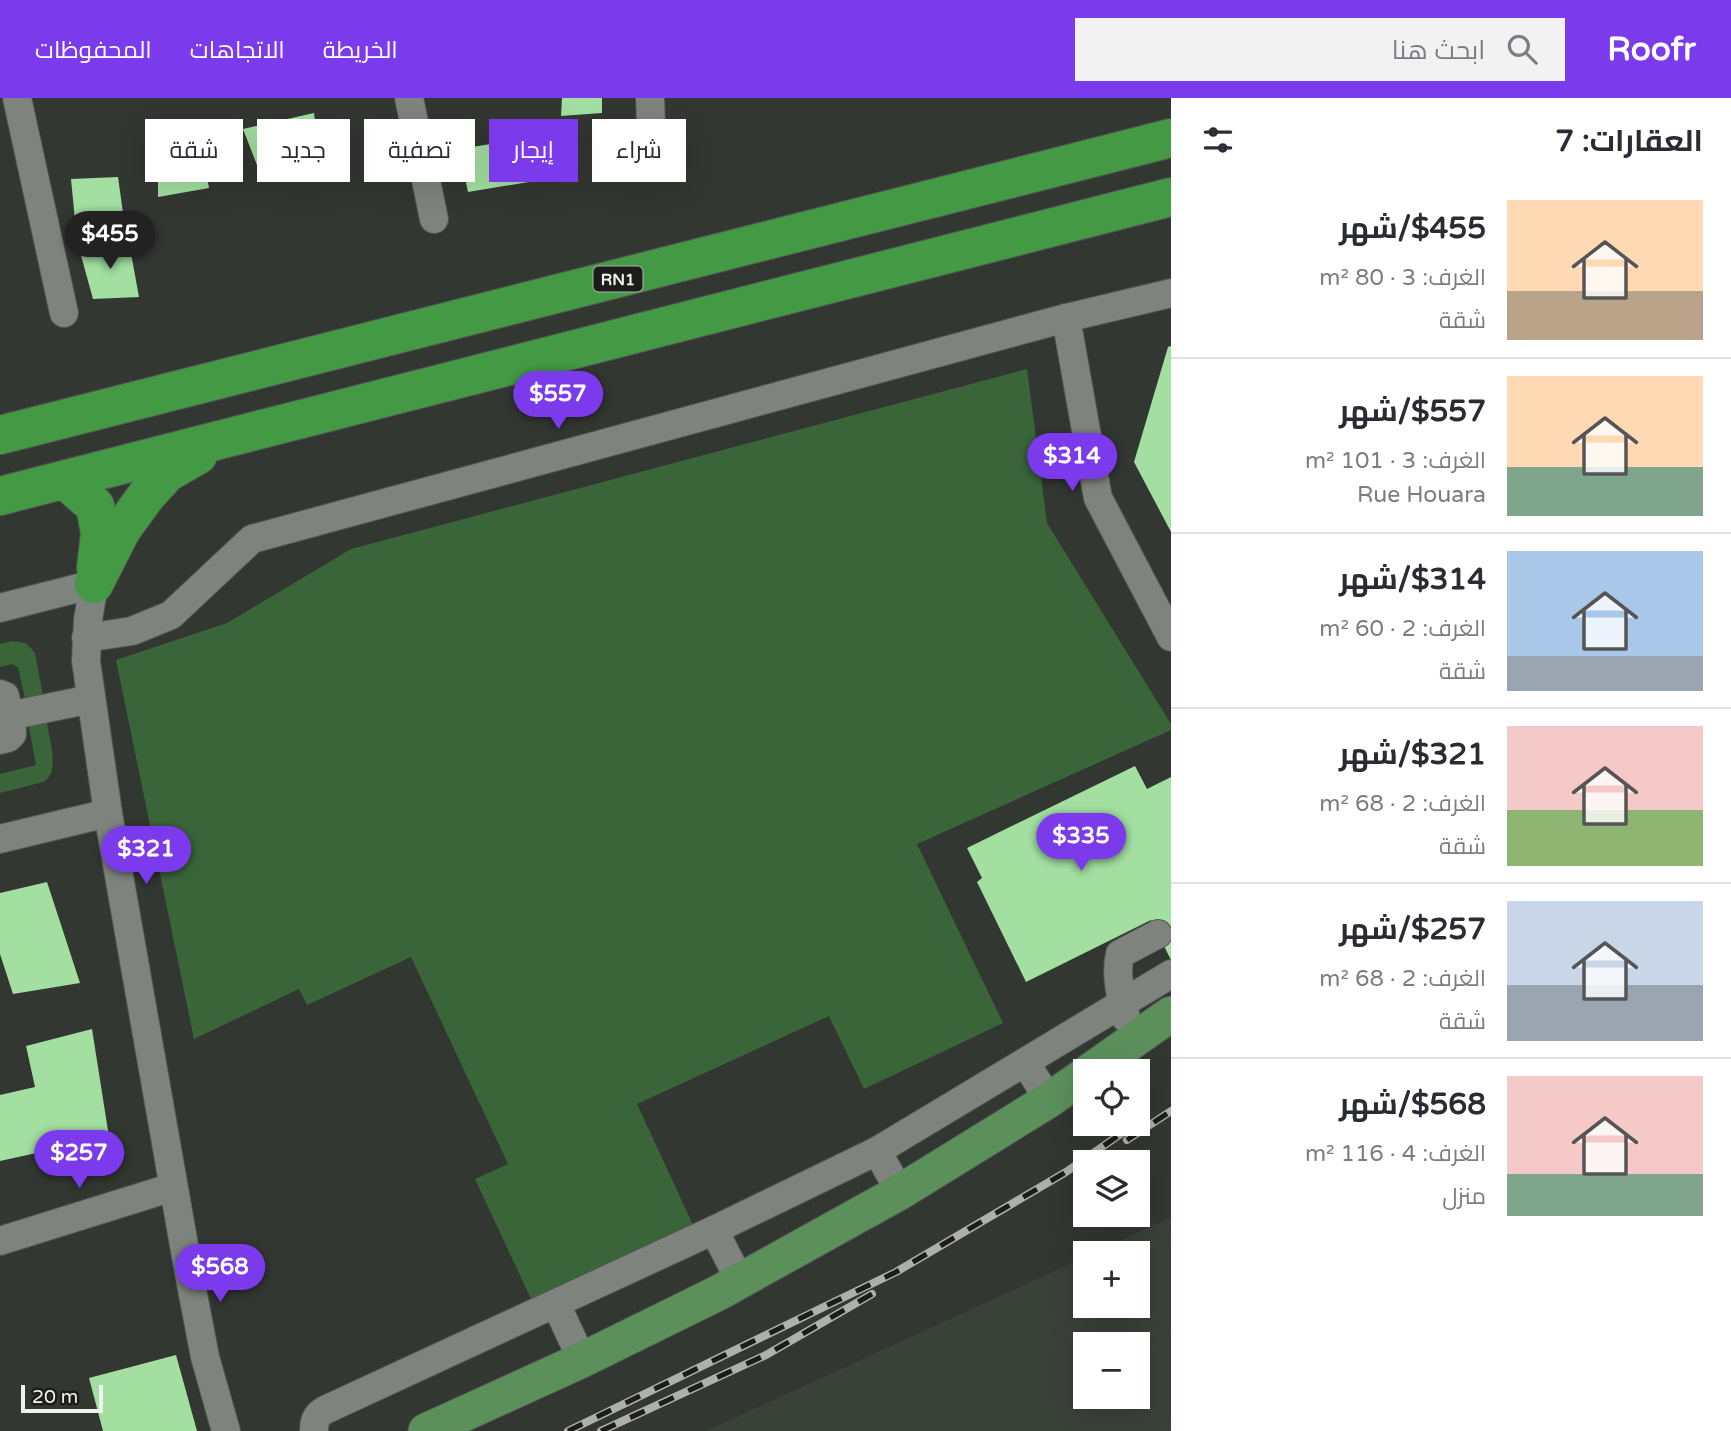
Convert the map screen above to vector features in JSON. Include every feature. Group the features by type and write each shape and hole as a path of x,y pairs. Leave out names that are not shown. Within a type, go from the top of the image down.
{"highway":[{"name":"RN1","path":"0,435 1171,138"},
{"path":"0,496 1171,197"},
{"path":"0,424 65,419"},
{"path":"94,584 122,528 146,496 167,473 225,439"},
{"path":"65,480 95,506 100,533 94,584"}],"main road":[{"path":"1107,1059 1171,1014"},
{"path":"426,1431 582,1360 740,1281 900,1192 1073,1083"}],"street":[{"path":"17,98 64,313"},
{"path":"409,98 434,219"},
{"path":"650,98 651,119"},
{"path":"86,639 132,631 171,615 252,539 1066,318 1171,293"},
{"path":"1066,318 1098,498 1171,637"},
{"path":"0,607 94,584 86,639 86,661 108,813 205,1357 226,1431"},
{"path":"3,717 91,699"},
{"path":"0,839 108,813"},
{"path":"1134,1040 1122,1004 1118,964 1120,954 1158,934"},
{"path":"314,1431 318,1414 325,1410 714,1230 877,1151 1171,974"},
{"path":"1025,1062 1049,1100"},
{"path":"877,1151 900,1192"},
{"path":"0,1241 173,1187"},
{"path":"714,1230 740,1281"},
{"path":"556,1304 582,1360"}],"shaded area":[{"path":"1171,1217 1171,1431 706,1431 1073,1263 1073,1318 1150,1318 1150,1241 1120,1241"}],"green space":[{"path":"1027,369 1047,523 1171,724 1171,730 917,844 1003,1023 864,1089 829,1016 637,1104 694,1227 532,1301 475,1179 508,1164 411,957 307,1005 299,989 194,1039 116,660 227,623 351,549"},
{"path":"12,641 26,643 35,653 43,696 25,699 18,667 12,664 0,667 0,644"},
{"path":"47,722 53,764 48,778 43,782 0,793 0,774 36,765 29,727"}],"building":[{"path":"562,98 602,98 602,113 561,116"},
{"path":"314,113 315,119 287,119"},
{"path":"257,126 257,165 243,129"},
{"path":"489,144 489,182 529,182 468,192 466,182 475,182 475,146"},
{"path":"118,177 123,213 75,220 71,179"},
{"path":"158,182 208,182 209,188 158,197"},
{"path":"129,242 139,297 93,299 79,248"},
{"path":"1171,346 1171,532 1134,462 1168,347"},
{"path":"1135,766 1147,789 1171,777 1171,960 1151,920 1026,982 977,882 982,878 967,848"},
{"path":"47,882 80,983 13,994 0,954 0,893"},
{"path":"92,1029 109,1137 0,1161 0,1095 35,1087 26,1046"},
{"path":"176,1355 197,1431 103,1431 89,1378"}],"railway":[{"path":"1127,1140 1171,1111"},
{"path":"568,1431 896,1272 1066,1172 1118,1136"},
{"path":"601,1431 766,1355 872,1294"}]}
